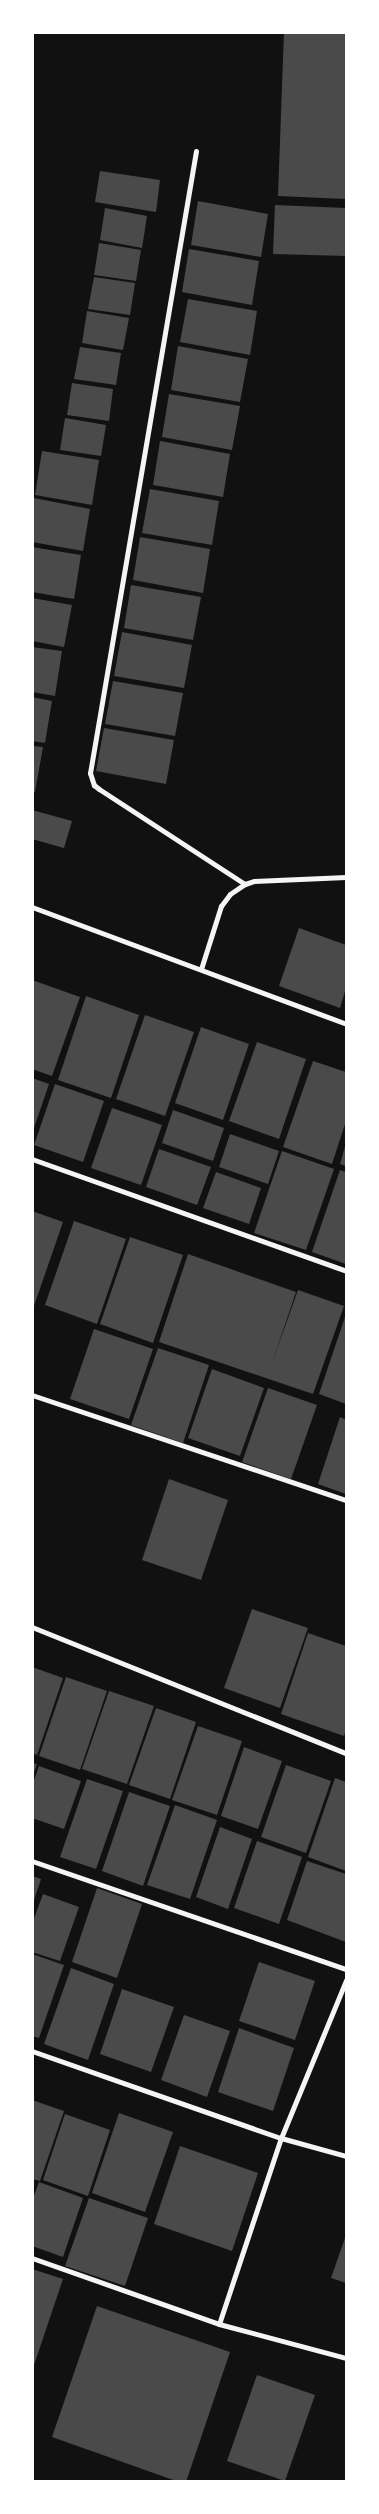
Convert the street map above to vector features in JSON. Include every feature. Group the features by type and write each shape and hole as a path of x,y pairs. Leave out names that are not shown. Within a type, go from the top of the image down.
{"street":[{"path":"196,151 90,773 94,785 99,789 244,884"},
{"path":"201,969 221,906 230,894 244,884 254,881 346,877"},
{"path":"32,907 346,1024"},
{"path":"32,1159 346,1271"},
{"path":"32,1395 346,1500"},
{"path":"32,1627 346,1753"},
{"path":"32,1861 346,1969"},
{"path":"219,2324 281,2138 346,1980"},
{"path":"32,2051 281,2138 346,2156"},
{"path":"32,2258 219,2324 346,2358"}],"building":[{"path":"284,32 346,32 346,199 278,196"},
{"path":"100,171 160,180 156,212 95,202"},
{"path":"198,201 268,214 261,257 191,245"},
{"path":"275,205 346,208 346,256 273,254"},
{"path":"105,208 147,216 142,248 100,240"},
{"path":"99,243 141,250 136,281 94,275"},
{"path":"189,249 259,261 252,305 182,292"},
{"path":"94,277 135,283 130,315 88,309"},
{"path":"188,299 257,311 250,355 180,342"},
{"path":"87,311 129,318 123,350 82,343"},
{"path":"178,346 248,359 240,402 171,390"},
{"path":"80,347 121,353 116,385 74,379"},
{"path":"72,383 113,389 109,421 67,415"},
{"path":"169,394 240,406 232,450 162,437"},
{"path":"65,418 106,425 101,456 60,450"},
{"path":"160,441 230,454 223,497 153,485"},
{"path":"42,451 99,460 92,505 35,495"},
{"path":"150,489 219,501 212,545 142,533"},
{"path":"34,498 90,509 83,551 32,542"},
{"path":"140,537 210,549 203,593 133,580"},
{"path":"32,547 81,555 74,599 32,592"},
{"path":"131,585 201,597 193,640 124,628"},
{"path":"32,598 72,605 64,647 32,641"},
{"path":"122,632 192,645 184,688 114,676"},
{"path":"32,647 62,651 55,696 32,692"},
{"path":"113,681 183,693 175,736 105,724"},
{"path":"32,697 52,701 45,743 32,741"},
{"path":"104,728 174,740 166,784 96,771"},
{"path":"32,746 43,747 35,792 32,791"},
{"path":"32,810 72,821 64,848 32,839"},
{"path":"299,928 346,945 346,988 340,1008 279,986"},
{"path":"32,980 80,997 52,1076 32,1069"},
{"path":"86,996 139,1015 111,1098 58,1080"},
{"path":"145,1015 194,1032 165,1116 116,1099"},
{"path":"201,1027 249,1044 223,1120 175,1103"},
{"path":"257,1042 306,1059 279,1139 229,1121"},
{"path":"313,1061 346,1072 346,1121 332,1164 283,1147"},
{"path":"32,1078 49,1084 33,1131 32,1131"},
{"path":"55,1084 104,1101 83,1162 34,1145"},
{"path":"112,1108 162,1125 141,1185 91,1168"},
{"path":"173,1110 224,1128 213,1161 162,1143"},
{"path":"230,1134 279,1151 268,1184 219,1167"},
{"path":"346,1143 346,1166 340,1164"},
{"path":"159,1149 211,1167 197,1205 146,1187"},
{"path":"282,1151 334,1169 306,1250 254,1233"},
{"path":"340,1170 346,1172 346,1264 312,1252"},
{"path":"216,1172 261,1188 249,1224 203,1208"},
{"path":"32,1211 63,1222 34,1306 32,1306"},
{"path":"74,1221 126,1239 97,1324 45,1305"},
{"path":"130,1237 183,1255 153,1343 100,1324"},
{"path":"188,1254 296,1292 272,1363 298,1290 344,1306 313,1394 159,1342"},
{"path":"346,1314 346,1404 319,1394"},
{"path":"94,1329 153,1349 129,1419 70,1399"},
{"path":"158,1348 209,1365 183,1443 131,1425"},
{"path":"212,1369 264,1388 240,1456 188,1438"},
{"path":"268,1388 317,1405 291,1479 242,1462"},
{"path":"340,1417 346,1420 346,1494 318,1484"},
{"path":"169,1479 228,1500 201,1580 142,1560"},
{"path":"252,1609 308,1628 280,1708 224,1688"},
{"path":"308,1633 346,1646 346,1730 344,1736 281,1714"},
{"path":"32,1667 63,1678 37,1755 32,1753"},
{"path":"66,1677 107,1691 80,1770 39,1756"},
{"path":"109,1691 154,1706 127,1784 82,1769"},
{"path":"156,1708 196,1722 170,1799 129,1785"},
{"path":"198,1726 242,1741 217,1815 172,1800"},
{"path":"244,1747 282,1761 258,1829 221,1816"},
{"path":"32,1763 37,1764 33,1775 32,1775"},
{"path":"286,1765 331,1781 306,1853 261,1837"},
{"path":"39,1766 81,1781 64,1829 32,1818 32,1786"},
{"path":"335,1778 346,1782 346,1871 308,1857"},
{"path":"87,1779 123,1791 96,1869 60,1857"},
{"path":"129,1792 170,1806 143,1886 102,1871"},
{"path":"175,1805 217,1820 190,1899 147,1885"},
{"path":"220,1827 252,1839 228,1909 196,1897"},
{"path":"257,1841 302,1857 279,1924 234,1908"},
{"path":"307,1861 346,1874 346,1942 287,1920"},
{"path":"32,1876 41,1879 33,1903 32,1903"},
{"path":"97,1888 142,1904 117,1978 72,1962"},
{"path":"43,1894 79,1907 60,1961 32,1952 32,1924"},
{"path":"32,1954 64,1965 39,2038 32,2036"},
{"path":"259,1962 315,1981 295,2040 239,2021"},
{"path":"71,1968 114,1984 88,2060 44,2044"},
{"path":"122,1989 174,2007 151,2072 100,2054"},
{"path":"184,2015 230,2031 207,2097 161,2080"},
{"path":"239,2028 294,2048 273,2111 218,2092"},
{"path":"32,2100 64,2111 40,2181 32,2179"},
{"path":"119,2113 173,2132 145,2212 92,2193"},
{"path":"65,2114 110,2130 88,2196 43,2180"},
{"path":"180,2146 258,2173 232,2251 154,2224"},
{"path":"39,2182 83,2198 63,2257 32,2246 32,2201"},
{"path":"89,2198 148,2218 125,2286 65,2266"},
{"path":"346,2235 346,2283 331,2278"},
{"path":"32,2269 63,2279 33,2368 32,2368"},
{"path":"97,2306 230,2352 186,2482 179,2482 52,2437"},
{"path":"257,2375 315,2395 285,2481 227,2461"}]}
